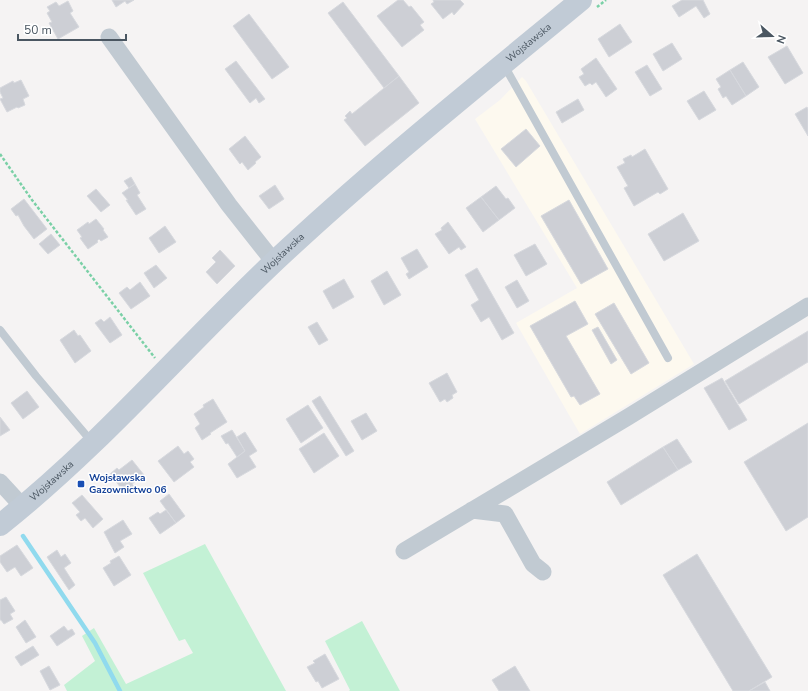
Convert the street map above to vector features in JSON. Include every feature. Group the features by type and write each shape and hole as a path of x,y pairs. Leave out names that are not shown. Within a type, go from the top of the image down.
{"street":[{"name":"Wojsławska","path":"0,525 92,443 274,262 378,167 504,64 588,5"},
{"path":"109,37 229,205 274,262"},
{"path":"404,551 628,417 808,306"},
{"path":"0,482 23,506"},
{"path":"472,510 505,514 533,564 543,572"}],"lane":[{"path":"504,64 668,358"},
{"path":"0,330 92,443"}],"path":[{"path":"588,5 606,0"},
{"path":"0,154 32,200 165,371"}],"shaded area":[{"path":"522,77 526,81 694,364 580,434 516,323 577,288 475,119 500,100"}],"green space":[{"path":"205,544 286,691 67,691 64,685 95,661 82,636 94,628 126,684 193,653 185,639 179,641 143,573"},
{"path":"362,621 400,691 349,691 350,690 325,641"}],"building":[{"path":"112,0 134,0 127,4 125,1 116,7"},
{"path":"398,0 403,0 409,7 411,6 424,22 420,25 424,30 402,47 377,16"},
{"path":"433,0 460,0 464,4 454,15 452,12 443,19 431,4 434,2"},
{"path":"682,0 703,0 710,14 704,18 696,6 679,17 672,6"},
{"path":"68,1 73,11 70,13 79,27 58,39 49,23 52,22 47,13 50,11 47,7 56,2 59,6"},
{"path":"343,2 399,76 384,88 328,13"},
{"path":"249,14 289,67 272,79 233,26"},
{"path":"620,24 632,42 609,57 598,39"},
{"path":"672,43 682,59 663,71 653,54"},
{"path":"787,46 803,73 785,84 768,57"},
{"path":"596,58 617,89 606,97 596,82 592,85 590,83 585,86 579,77 584,74 581,69"},
{"path":"236,61 265,99 259,103 256,98 250,103 225,69"},
{"path":"743,62 759,87 746,96 730,70"},
{"path":"647,65 662,89 650,96 635,72"},
{"path":"730,70 746,96 732,105 726,96 723,98 718,89 721,87 716,79"},
{"path":"399,76 419,103 365,146 344,120 347,118 345,116 350,111 352,114"},
{"path":"21,80 29,96 23,99 25,105 7,112 0,99 3,98 0,88 13,81 14,83"},
{"path":"704,91 716,110 699,120 687,101"},
{"path":"578,99 584,110 562,123 556,112"},
{"path":"807,107 808,109 808,136 795,114"},
{"path":"526,129 540,146 516,167 501,149"},
{"path":"245,136 261,157 248,170 242,162 240,164 229,149"},
{"path":"645,149 668,189 660,194 658,192 634,206 624,188 628,186 617,167 625,163 623,159 631,155 632,157"},
{"path":"131,177 135,184 129,188 124,181"},
{"path":"135,184 140,193 137,195 146,209 136,215 126,200 128,200 122,193"},
{"path":"275,185 284,199 269,209 259,196"},
{"path":"496,186 506,199 508,198 515,208 499,220 481,197"},
{"path":"96,189 110,205 101,212 87,196"},
{"path":"481,197 499,220 483,232 466,208"},
{"path":"24,199 47,229 34,239 18,215 16,216 11,209"},
{"path":"569,200 608,269 581,284 541,216"},
{"path":"683,213 699,241 664,261 648,234"},
{"path":"96,219 108,237 101,241 99,239 97,241 98,242 88,249 80,238 82,237 77,230 88,222 89,224"},
{"path":"448,222 466,247 461,250 459,247 449,254 435,234 442,230 441,228"},
{"path":"165,226 176,242 159,253 149,238"},
{"path":"51,234 60,245 48,254 39,244"},
{"path":"535,244 547,264 526,276 514,255"},
{"path":"417,249 428,267 409,279 406,274 409,272 401,258"},
{"path":"220,250 235,266 217,284 206,272 216,262 212,258"},
{"path":"156,265 167,278 154,288 144,273"},
{"path":"477,268 514,333 502,340 489,317 481,322 471,305 479,300 465,275"},
{"path":"387,271 401,295 384,305 371,281"},
{"path":"344,279 354,297 333,309 323,291"},
{"path":"517,280 529,301 517,308 505,287"},
{"path":"140,282 150,296 131,309 119,293 127,287 130,290"},
{"path":"575,301 588,324 566,336 600,394 580,405 574,396 571,397 530,326"},
{"path":"614,303 649,363 631,374 595,314"},
{"path":"110,317 122,335 110,343 95,323 101,319 104,322"},
{"path":"317,322 328,340 319,345 308,327"},
{"path":"598,327 617,360 611,364 592,330"},
{"path":"74,330 78,336 80,335 91,351 75,363 60,340"},
{"path":"808,331 808,362 739,404 725,381"},
{"path":"447,373 457,392 452,395 453,398 447,402 445,399 440,402 429,383"},
{"path":"722,378 747,420 729,430 704,388"},
{"path":"27,391 39,407 23,419 11,403"},
{"path":"320,396 354,451 346,456 312,401"},
{"path":"213,399 227,422 202,440 195,428 200,424 194,414 204,407 203,405"},
{"path":"308,405 323,428 301,443 286,419"},
{"path":"366,413 377,431 362,440 351,421"},
{"path":"0,417 10,430 0,436"},
{"path":"808,423 808,517 786,531 744,462"},
{"path":"232,430 245,451 237,457 228,443 226,444 221,436"},
{"path":"245,432 257,451 249,456 256,467 237,478 228,464 245,451 237,437"},
{"path":"324,433 339,456 314,473 299,449"},
{"path":"677,439 692,462 678,470 663,447"},
{"path":"178,446 184,454 188,451 194,459 190,462 194,467 174,482 158,461"},
{"path":"663,447 678,470 621,505 607,482"},
{"path":"132,460 144,475 132,484 134,486 125,493 110,474 117,468 119,470"},
{"path":"169,494 185,516 176,523 160,501"},
{"path":"82,495 103,519 93,528 85,518 81,521 76,515 80,512 72,503"},
{"path":"166,510 176,523 160,534 149,518 158,512 160,514"},
{"path":"123,520 132,534 120,541 124,547 115,553 104,532"},
{"path":"17,545 33,568 21,576 15,567 7,572 0,562 0,556"},
{"path":"57,550 61,557 65,554 71,563 64,568 75,585 69,590 47,557"},
{"path":"697,554 772,677 749,691 733,691 663,575"},
{"path":"119,556 131,575 114,586 103,568 111,563 110,561"},
{"path":"6,597 15,611 10,614 13,619 4,624 0,620 0,600"},
{"path":"25,620 36,637 26,643 16,627"},
{"path":"64,626 68,631 72,629 75,634 57,646 50,636"},
{"path":"33,646 39,655 21,666 15,657"},
{"path":"325,654 339,679 322,688 318,681 316,682 307,667 315,663 313,661"},
{"path":"49,666 60,685 50,690 40,671"},
{"path":"515,666 530,691 499,691 492,680"},
{"path":"765,682 770,691 749,691"}],"waterway":[{"path":"23,536 95,643 120,691"}],"place":[{"name":"Wojsławska Gazownictwo 06","path":"81,484"}]}
